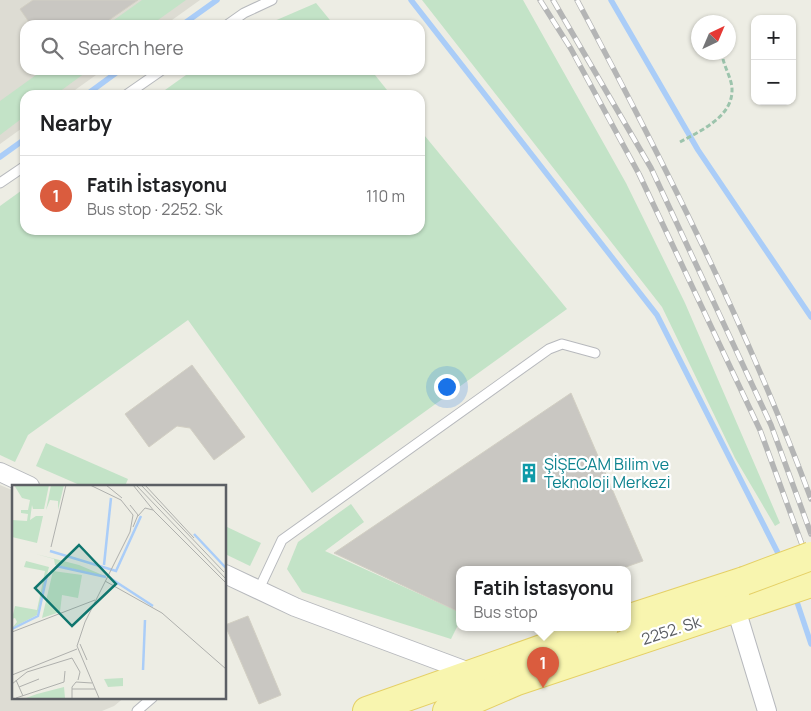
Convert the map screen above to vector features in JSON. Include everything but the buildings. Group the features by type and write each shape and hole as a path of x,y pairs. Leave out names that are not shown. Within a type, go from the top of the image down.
{"main road":[{"name":"2252. Sk","path":"447,711 517,681 741,595 811,556"},
{"name":"2252. Sk","path":"631,618 741,595 811,583"},
{"path":"367,711 593,631"}],"street":[{"path":"0,472 28,485"},
{"path":"226,574 295,607 472,673"},
{"path":"741,595 767,711"}],"lane":[{"path":"234,20 244,13 272,0"},
{"path":"133,90 155,75"},
{"path":"0,183 20,169"},
{"path":"259,589 282,540 541,355 562,344 595,353"},
{"path":"137,711 152,698"}],"path":[{"path":"680,142 704,130 719,118 728,105 732,89 723,60"}],"shaded area":[{"path":"0,0 200,0 172,20 20,20 20,75 96,75 75,90 20,90 20,130 0,144"},
{"path":"0,485 12,490 12,698 124,698 114,706 102,711 0,711"}],"green space":[{"path":"142,0 186,0 158,20 114,20"},
{"path":"422,0 523,0 626,183 685,303 780,523 775,526 735,458 662,307"},
{"path":"316,3 330,20 277,20"},
{"path":"36,75 82,75 62,90 20,90 20,120 0,135 0,101"},
{"path":"186,75 375,75 387,90 165,90"},
{"path":"425,136 567,309 312,493 188,320 28,435 15,462 0,455 0,206 20,192 20,235 425,235"},
{"path":"46,443 128,479 125,485 80,485 36,466"},
{"path":"351,504 364,522 325,551 456,611 456,629 451,639 302,592 287,569 298,542"},
{"path":"226,526 261,543 250,566 226,554"}],"waterway":[{"path":"189,20 217,0"},
{"path":"411,0 657,315 781,559"},
{"path":"611,0 698,150 811,317"},
{"path":"93,90 113,75"},
{"path":"0,157 20,143"},
{"path":"795,596 811,644"}],"railway":[{"path":"540,0 571,49 639,174 760,430 811,569"},
{"path":"553,0 651,168 771,425 811,534"},
{"path":"577,0 703,246 760,371 811,499"}],"place":[{"name":"ŞİŞECAM Bilim ve Teknoloji Merkezi","path":"529,473"},
{"name":"Fatih İstasyonu","path":"543,688"}]}
